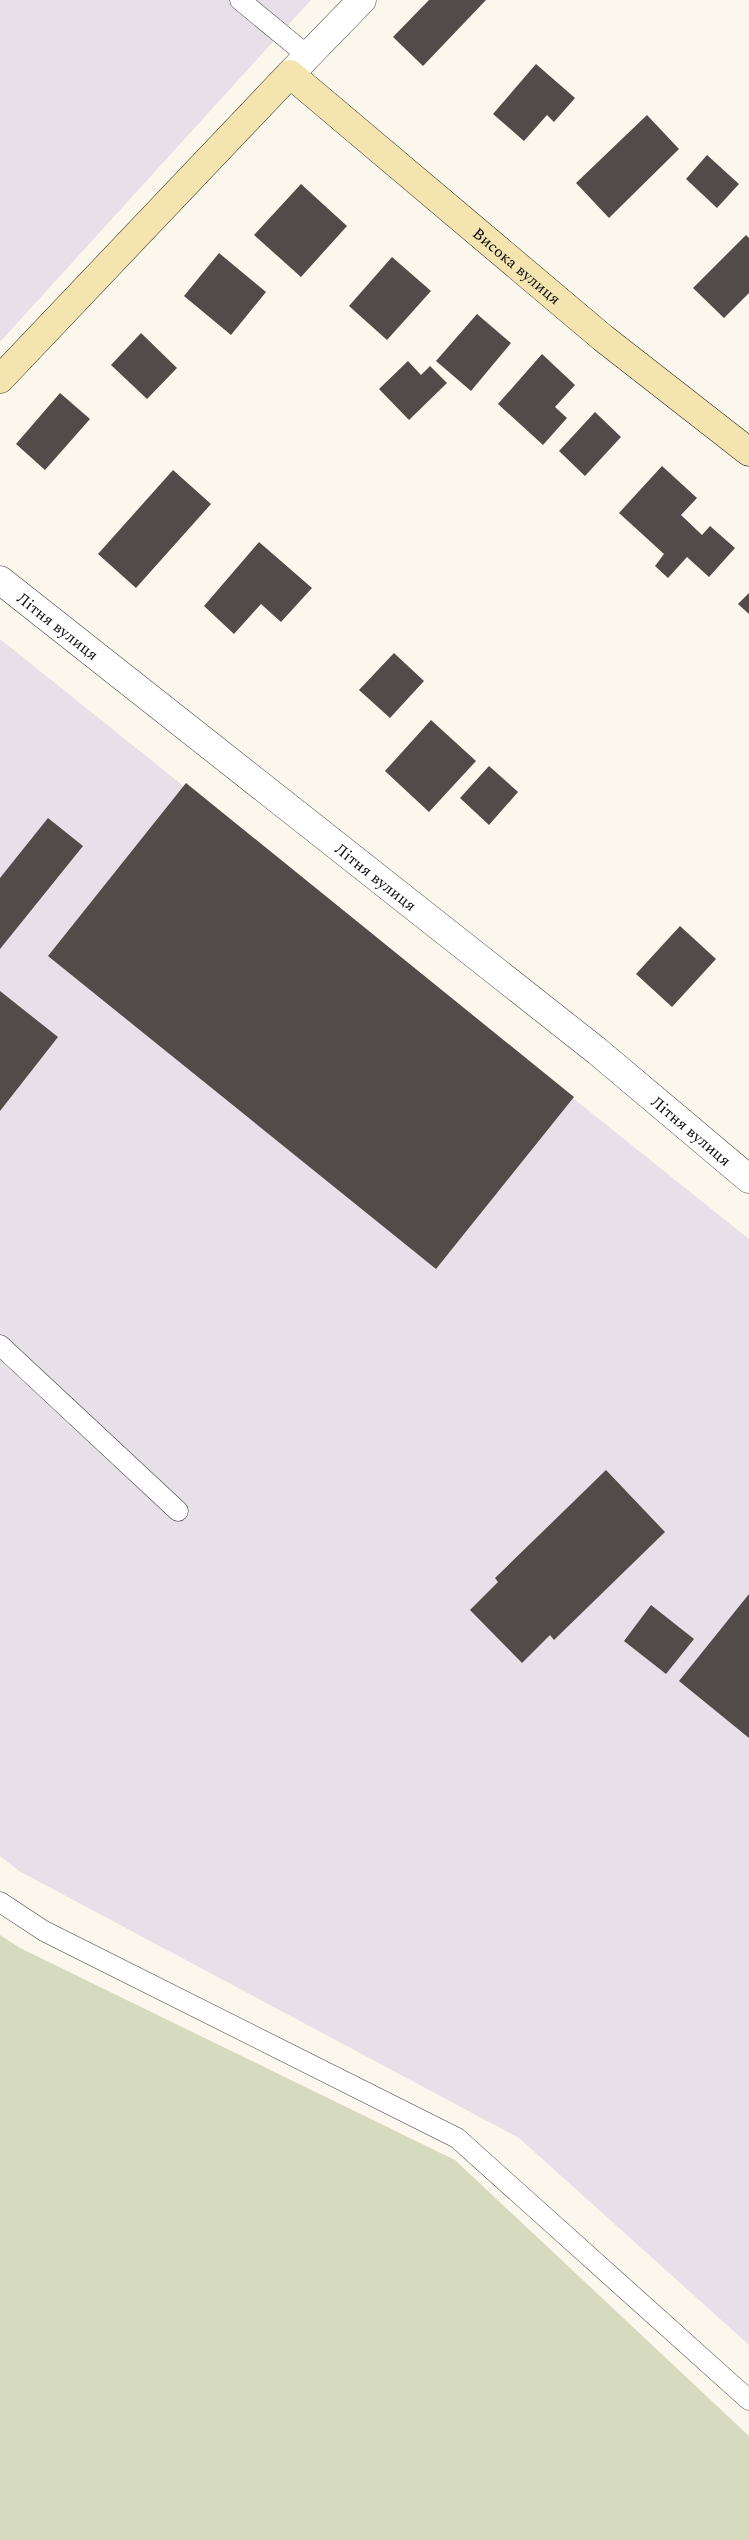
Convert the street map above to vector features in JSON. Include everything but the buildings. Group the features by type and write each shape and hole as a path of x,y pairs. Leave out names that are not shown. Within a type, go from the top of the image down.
{"street":[{"path":"0,379 362,0"},
{"name":"Висока вулиця","path":"299,65 602,338 749,452"},
{"name":"Літня вулиця","path":"0,580 597,1051 749,1179"}],"lane":[{"path":"240,0 299,65"},
{"path":"0,1345 178,1511"},
{"path":"0,1902 44,1931 457,2138 749,2400"}],"shaded area":[{"path":"0,0 311,0 0,342"},
{"path":"0,639 749,1239 749,2345 519,2138 19,1871 0,1856"}],"green space":[{"path":"0,1935 20,1948 455,2160 749,2436 749,2540 0,2540"}]}
